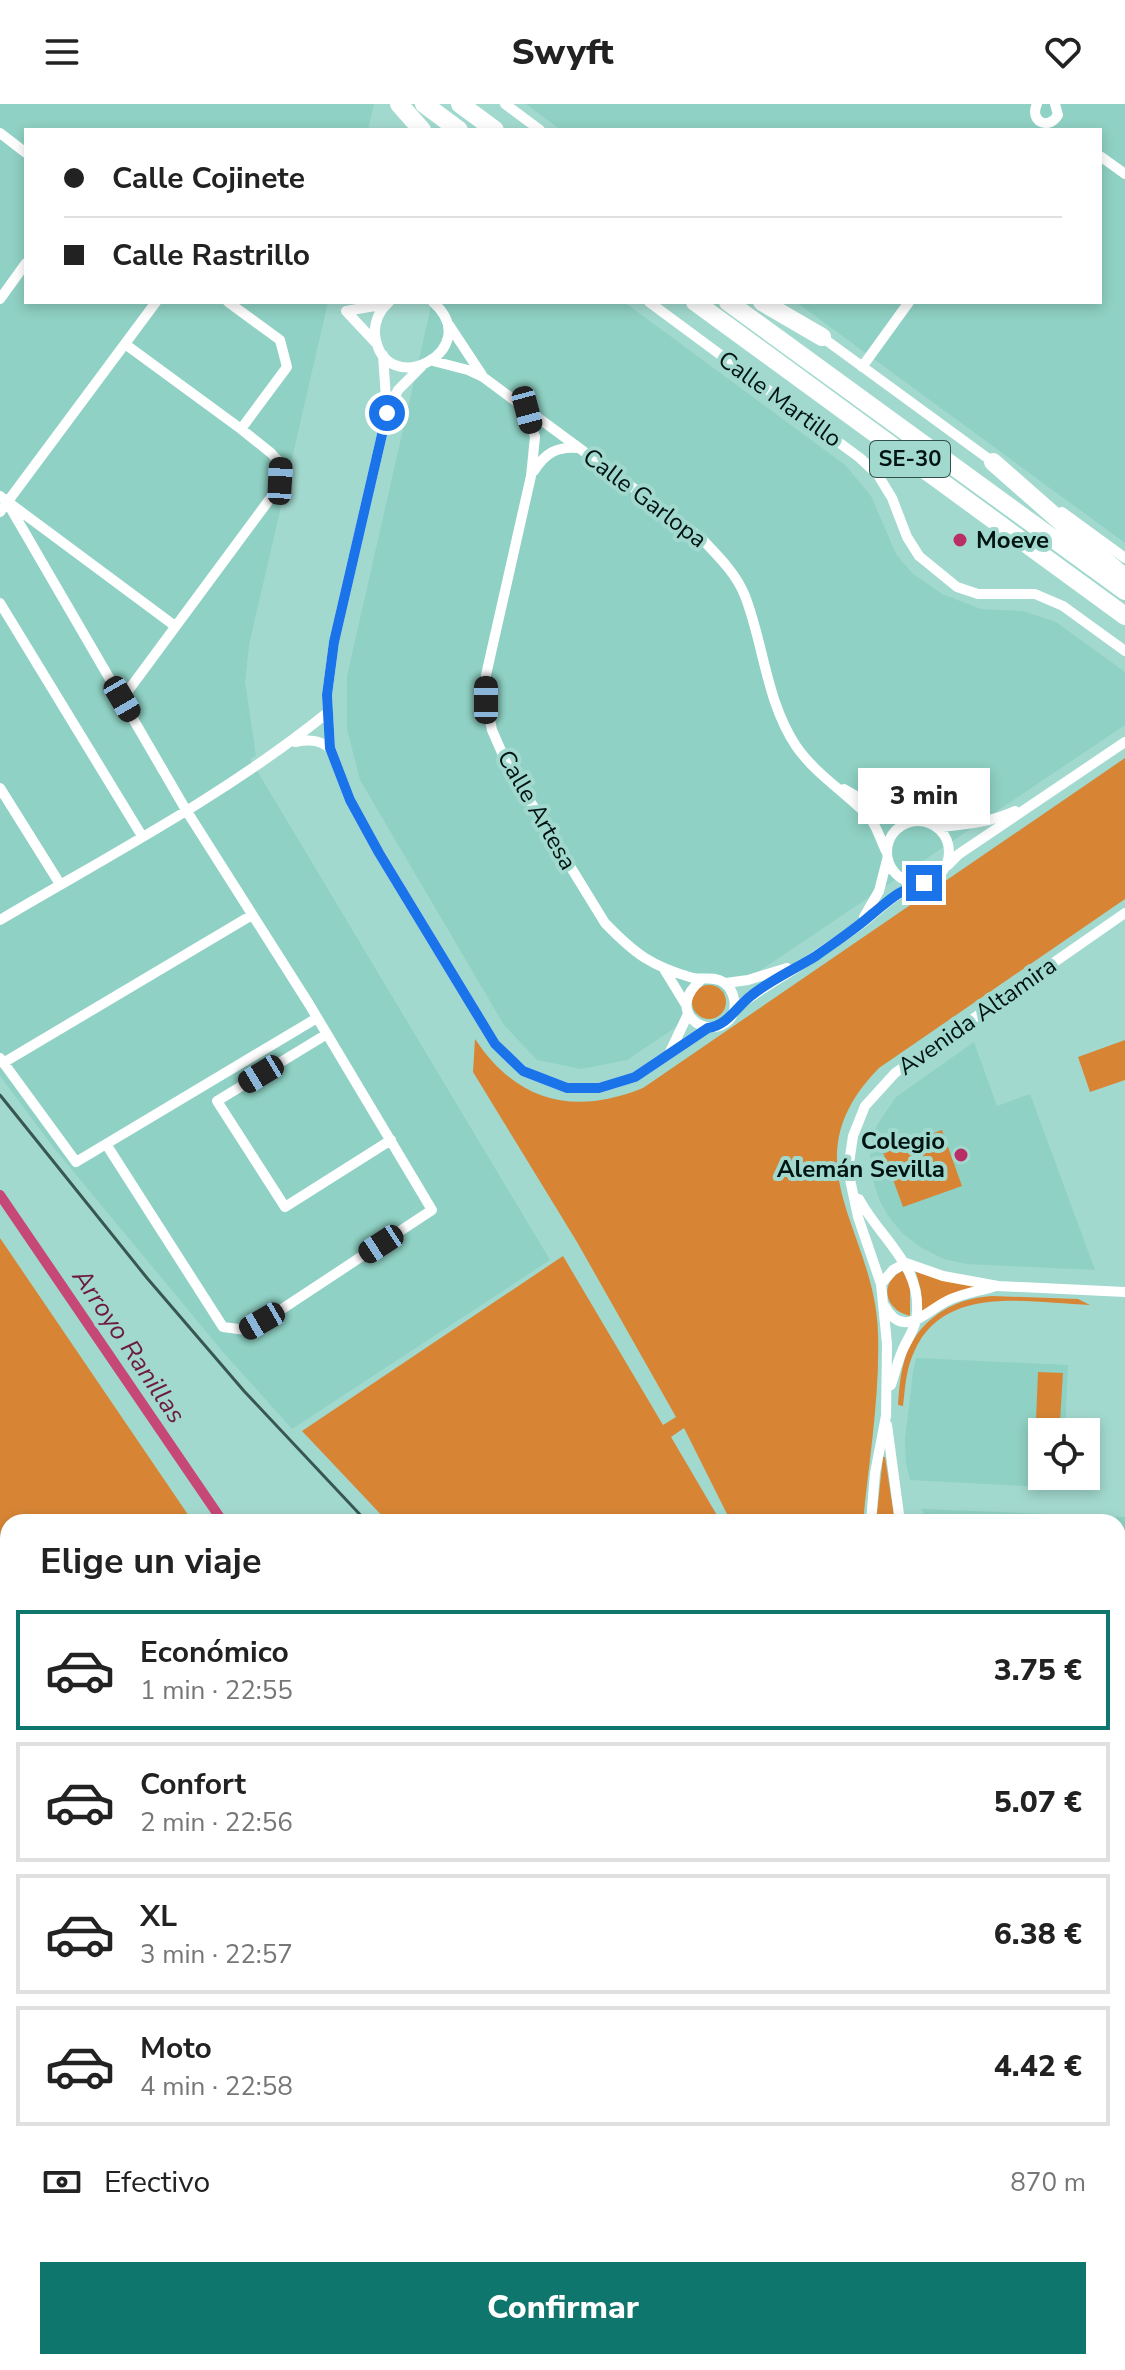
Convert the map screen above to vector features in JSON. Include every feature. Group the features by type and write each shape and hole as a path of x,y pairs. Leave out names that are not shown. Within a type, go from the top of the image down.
{"highway":[{"path":"399,104 420,128"},
{"path":"424,104 456,128"},
{"path":"460,104 493,128"},
{"path":"470,104 494,128"},
{"name":"SE-30","path":"698,304 1125,616"},
{"name":"SE-30","path":"731,304 1125,591"},
{"path":"765,304 822,337"},
{"path":"993,462 1125,578"}],"street":[{"path":"505,104 537,128"},
{"path":"1034,105 1036,126 1054,121 1058,112 1055,104"},
{"path":"1054,121 1063,128"},
{"path":"0,133 24,151"},
{"path":"1102,157 1125,174"},
{"path":"0,299 24,266"},
{"path":"0,512 4,499 155,304"},
{"path":"231,304 280,340 287,367 241,429"},
{"path":"383,304 346,311 383,355 405,368 433,361 445,345 448,332 446,319"},
{"path":"376,344 374,327 378,315 387,304"},
{"name":"Calle Garlopa","path":"437,304 483,377"},
{"name":"Calle Martillo","path":"652,304 860,458 878,475 892,498 907,537 919,556 957,587 978,594 1035,594 1063,606 1125,651"},
{"path":"777,304 1125,558"},
{"path":"862,367 908,304"},
{"path":"122,699 275,492 280,481 281,464 241,429 125,344"},
{"path":"383,355 387,413"},
{"name":"Calle Garlopa","path":"433,361 483,377 701,538 724,562 744,593 774,700 785,727 797,747 873,821 886,856"},
{"path":"422,366 398,390 387,413 334,642 327,695 330,748 350,800 379,853 495,1044 523,1071 567,1088 599,1088 635,1077 708,1028 729,1020 735,1009 755,993 858,926 889,899 905,889 935,879 959,854 1125,742"},
{"name":"Calle Artesa","path":"527,410 535,437 531,476 486,675 486,700 492,730 506,762 605,923 622,942 664,969 701,980"},
{"path":"531,476 543,456 563,446 579,448"},
{"path":"4,499 175,626"},
{"path":"4,499 186,810 327,1034 432,1210 246,1330 223,1327 106,1144"},
{"path":"0,603 142,836"},
{"path":"0,920 186,810 290,743 327,713"},
{"path":"290,743 307,739 330,748"},
{"name":"Calle Garlopa","path":"828,780 882,811 920,819"},
{"path":"0,788 60,884"},
{"path":"858,926 879,891 890,835 904,822 920,819 939,827 964,825 1003,817 1046,796"},
{"path":"939,827 950,846 947,866"},
{"path":"886,856 895,875 909,883 924,883"},
{"name":"Avenida Altamira","path":"872,1514 888,1394 881,1284 858,1217 848,1170 853,1136 865,1106 895,1073 1125,913"},
{"path":"252,915 2,1060 76,1162 317,1018"},
{"path":"667,1057 680,1035 689,990 701,980 714,978 726,983 748,980 815,956"},
{"name":"Calle Artesa","path":"664,969 687,1009"},
{"path":"726,983 735,998 735,1009"},
{"path":"687,1009 697,1023 708,1028"},
{"path":"327,1034 217,1101 285,1207 391,1140"},
{"name":"Avenida Altamira","path":"852,1187 874,1224 906,1263 916,1289 916,1322 902,1350 888,1394"},
{"path":"881,1284 893,1270 906,1263 943,1276 998,1286 1125,1292"},
{"path":"884,1304 889,1315 916,1322 948,1300 998,1286"},
{"name":"Avenida Altamira","path":"885,1417 899,1514"}],"shaded area":[{"path":"0,104 374,104 368,128 24,128 24,304 328,304 249,645 245,682 256,756 250,759 550,1260 292,1429 223,1352 54,1148 0,1076"},
{"path":"526,104 1125,104 1125,543 799,304 1102,304 1102,128 558,128"},
{"path":"432,304 627,304 845,465 871,496 896,554 912,573 942,594 981,609 1023,611 1056,622 1125,672 1125,725 627,1060 581,1069 537,1060 504,1025 360,780 347,729 347,676"},
{"path":"1125,758 1125,899 879,1068 852,1102 839,1135 837,1166 843,1198 874,1297 878,1334 876,1404 864,1514 727,1514 684,1428 671,1437 716,1514 380,1514 302,1431 563,1256 663,1425 676,1417 577,1242 473,1072 475,1039 509,1077 528,1090 549,1098 594,1101 643,1088"},
{"path":"709,985 721,990 726,1002 721,1014 709,1019 697,1014 692,1002 697,990"},
{"path":"1125,1040 1125,1080 1090,1092 1078,1057"},
{"name":"Colegio Alemán Sevilla","path":"974,1042 997,1106 1030,1094 1095,1270 967,1264 944,1259 903,1234 888,1216 871,1174 870,1157 877,1125 896,1097"},
{"path":"942,1130 962,1186 903,1207 883,1152"},
{"path":"0,1238 188,1514 0,1514"},
{"path":"915,1269 974,1287 922,1313 921,1291"},
{"path":"904,1270 910,1288 910,1316 894,1308 888,1295 890,1281"},
{"path":"992,1296 1078,1299 1090,1305 991,1302 967,1306 946,1315 928,1330 914,1352 903,1406 898,1405 904,1362 909,1348 926,1324 949,1307"},
{"path":"916,1358 1068,1365 1066,1418 1028,1418 1028,1486 910,1480 905,1440"},
{"path":"1038,1372 1063,1373 1060,1418 1036,1418"},
{"path":"883,1457 885,1457 894,1514 877,1514"},
{"path":"921,1509 1048,1514 924,1514"}],"waterway":[{"name":"Arroyo Ranillas","path":"0,1195 218,1514"}],"railway":[{"path":"0,1095 147,1278 244,1391 359,1514"}],"place":[{"name":"Moeve","path":"960,540"},
{"name":"Colegio Alemán Sevilla","path":"961,1155"}],"route":[{"path":"387,413 334,642 327,695 330,748 350,800 379,853 495,1044 523,1071 567,1088 599,1088 635,1077 708,1028 729,1020 735,1009 755,993 815,956 889,899 905,889 924,883"}]}
